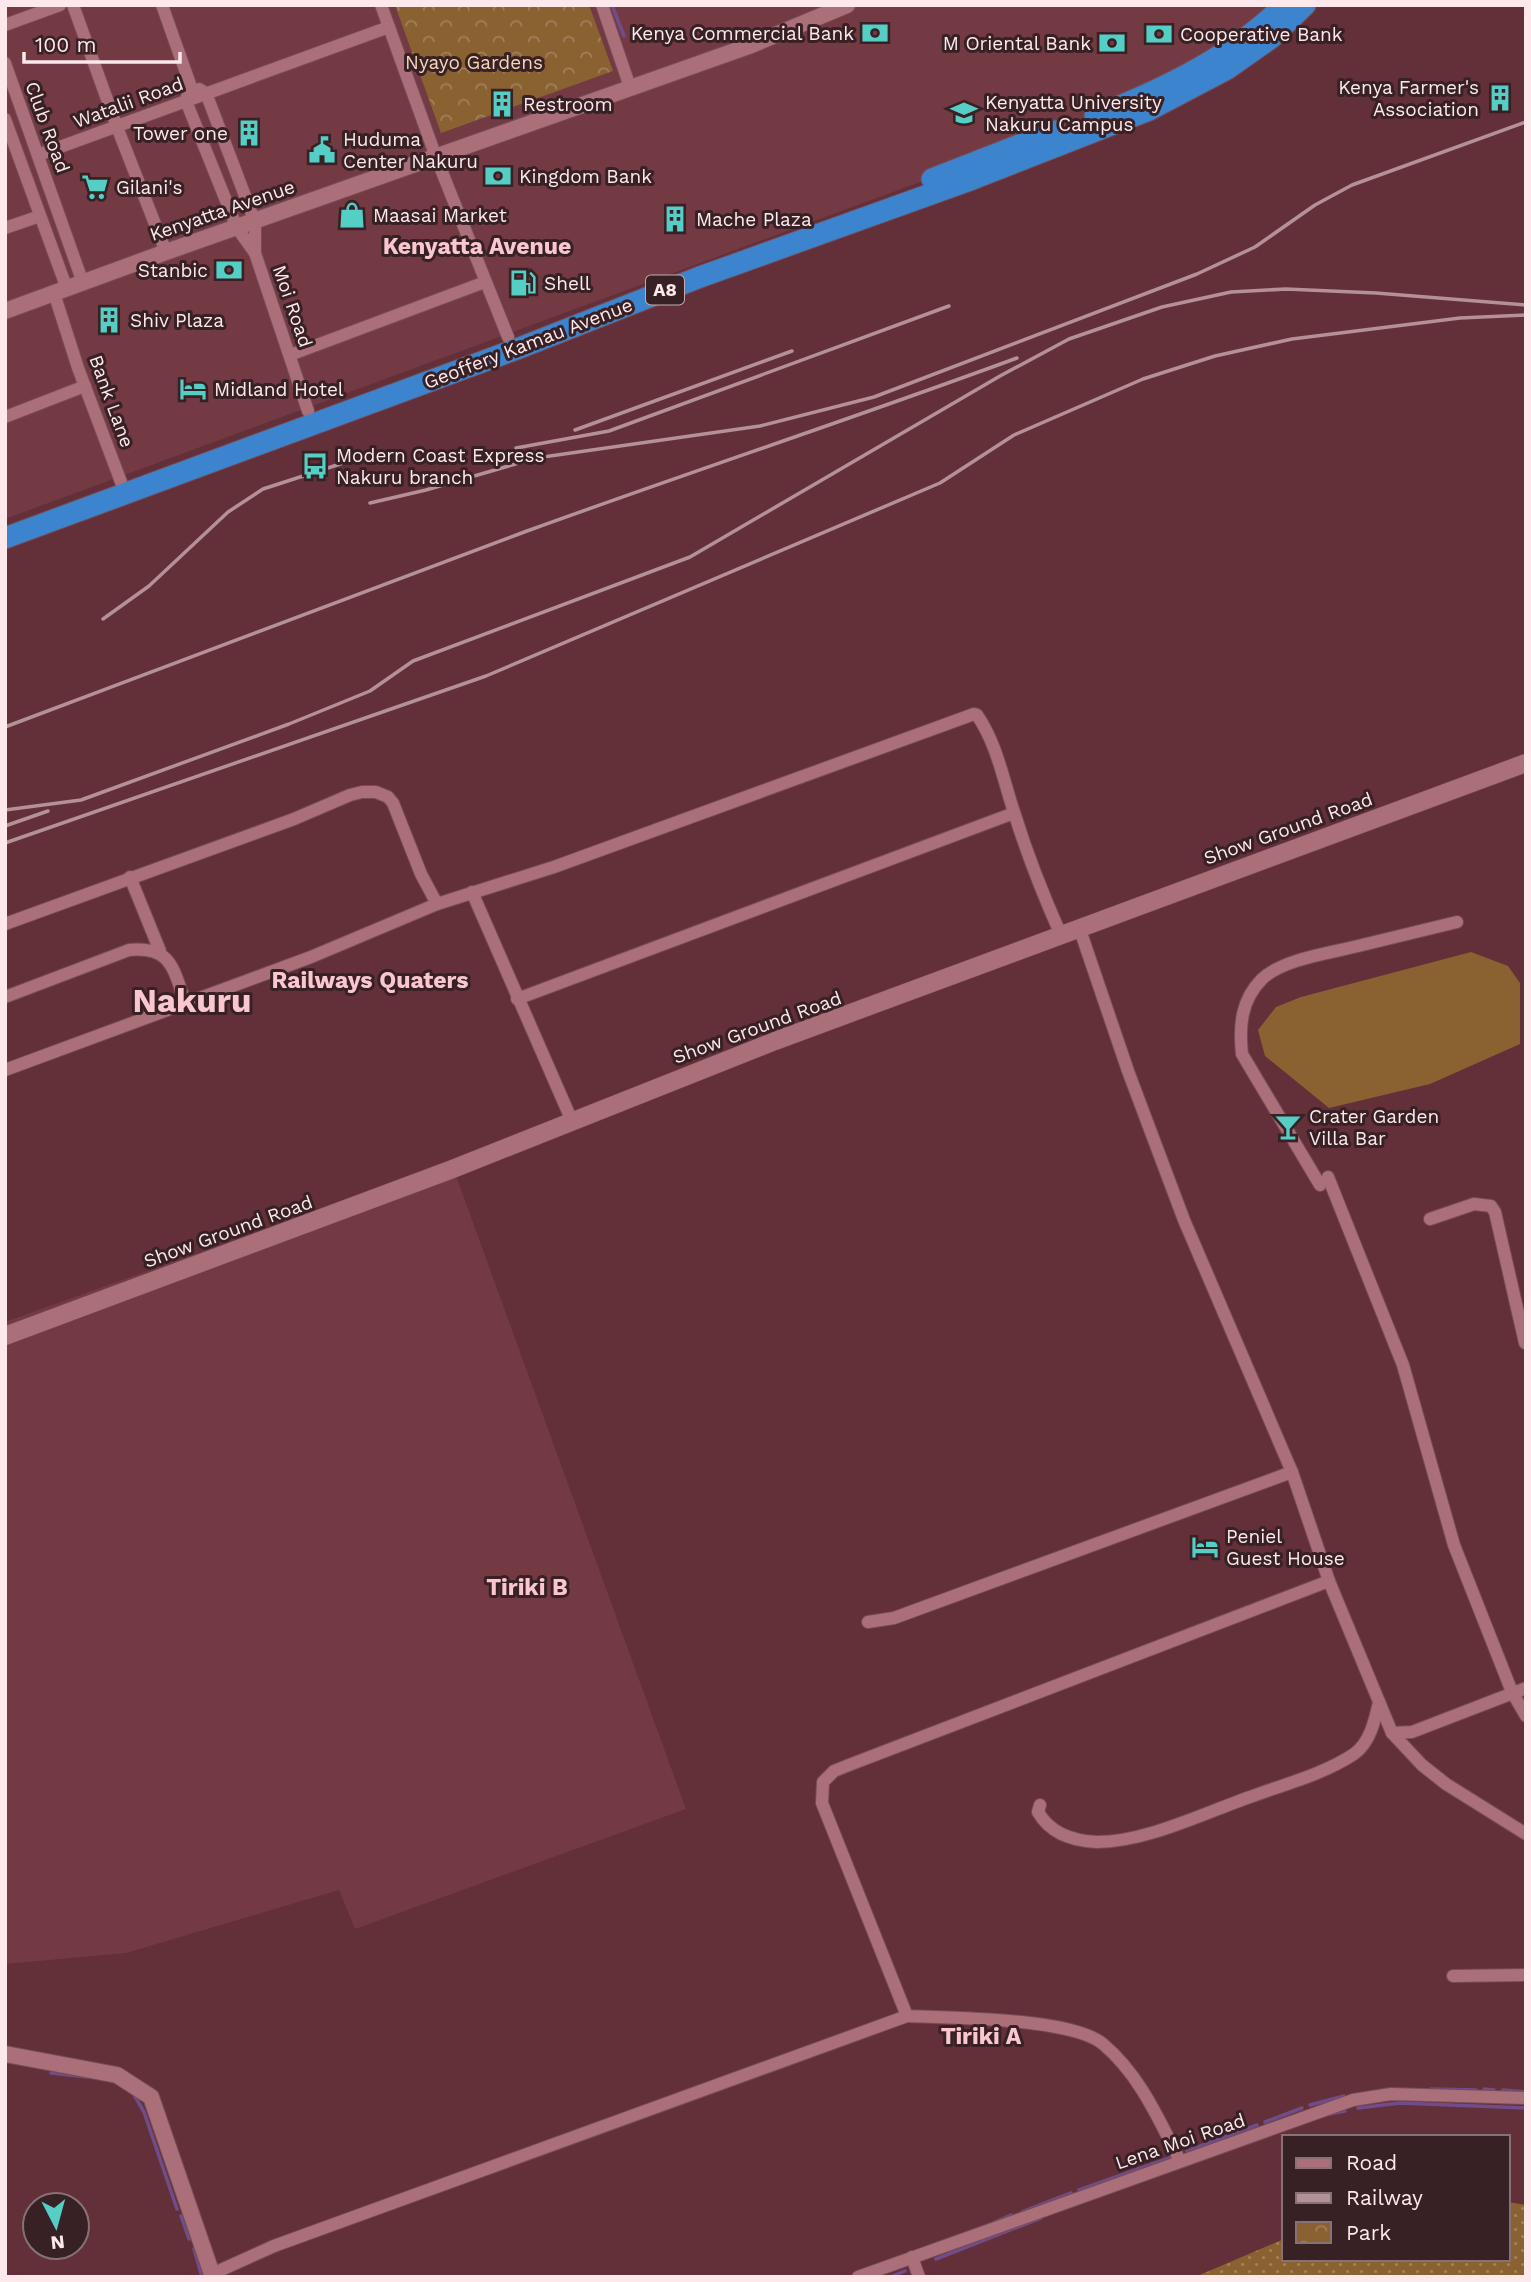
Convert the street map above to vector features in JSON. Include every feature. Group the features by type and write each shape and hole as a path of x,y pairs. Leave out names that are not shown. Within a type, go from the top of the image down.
{"highway":[{"name":"Geoffery Kamau Avenue","path":"5,525 1103,113 1201,66 1232,47 1284,5"},
{"name":"Geoffery Kamau Avenue","path":"5,538 700,277 970,180 1149,110 1227,69 1271,38 1305,5"}],"main road":[{"name":"Show Ground Road","path":"5,1336 430,1178 710,1066 1526,763"}],"street":[{"path":"5,25 60,5"},
{"path":"73,5 166,252"},
{"path":"162,5 190,84 186,101"},
{"path":"380,5 436,157 508,337"},
{"path":"602,5 630,88"},
{"name":"Kenyatta Avenue","path":"5,311 749,46 847,5"},
{"name":"Watalii Road","path":"38,155 389,27"},
{"name":"Club Road","path":"6,65 83,283"},
{"path":"190,84 206,93"},
{"name":"Moi Road","path":"206,93 255,222 255,253"},
{"name":"Moi Road","path":"186,101 237,228 255,253 308,411"},
{"path":"7,123 25,120"},
{"name":"Club Road","path":"7,123 57,262 60,291"},
{"path":"15,146 32,139"},
{"path":"25,175 43,169"},
{"path":"32,195 49,188"},
{"path":"5,228 40,216"},
{"path":"57,262 73,256"},
{"path":"290,355 485,282"},
{"name":"Bank Lane","path":"60,291 85,386 121,482"},
{"path":"5,417 85,386"},
{"path":"5,1070 311,957 437,904 665,828 974,714 978,715 990,739 1046,902 1061,935"},
{"path":"5,924 362,792 376,792 388,797 393,803 421,874 437,904"},
{"path":"517,999 1014,813"},
{"path":"130,877 160,951 168,961 186,1004"},
{"path":"472,892 572,1121"},
{"path":"1457,922 1306,958 1264,977 1252,991 1244,1009 1240,1031 1242,1054 1324,1181 1403,1365 1454,1545 1512,1692 1526,1716"},
{"path":"1079,927 1128,1071 1184,1220 1292,1472 1329,1581 1392,1733 1422,1765 1446,1784 1526,1834"},
{"path":"5,997 129,950 160,951"},
{"path":"1430,1220 1474,1204 1491,1206 1495,1212 1525,1343"},
{"path":"868,1622 894,1618 1292,1472"},
{"path":"907,2016 822,1803 823,1782 834,1771 849,1765 1329,1581"},
{"path":"1392,1733 1412,1732 1526,1688"},
{"path":"1040,1805 1038,1812 1043,1821 1073,1839 1097,1842 1118,1840 1156,1831 1316,1773 1356,1753 1374,1725 1379,1702"},
{"path":"1453,1976 1526,1975"},
{"path":"5,2054 117,2075 151,2097 212,2275 274,2246 907,2016 1011,2022 1058,2028 1081,2032 1102,2043 1127,2068 1148,2098 1180,2161"},
{"name":"Lena Moi Road","path":"858,2277 1353,2100 1391,2094 1526,2098"},
{"path":"912,2257 919,2277"}],"shaded area":[{"path":"5,5 1282,5 1113,111 5,519"},
{"path":"451,1162 686,1809 355,1929 339,1890 126,1953 5,1964 5,1322"}],"green space":[{"name":"Nyayo Gardens","path":"395,5 589,5 613,71 441,133"},
{"path":"1471,952 1508,966 1520,983 1520,1044 1430,1084 1329,1108 1265,1056 1258,1030 1276,1007 1301,997"},
{"path":"1510,2202 1526,2205 1526,2277 1195,2277 1282,2240 1282,2261 1510,2261"}],"waterway":[{"path":"612,5 624,36"},
{"path":"51,2073 88,2077"},
{"path":"1431,2089 1476,2090"},
{"path":"1484,2089 1494,2090"},
{"path":"1503,2090 1526,2092"},
{"path":"133,2093 144,2112 177,2209"},
{"path":"1310,2105 1344,2096"},
{"path":"1358,2108 1400,2103 1526,2108"},
{"path":"1265,2122 1302,2108"},
{"path":"1330,2114 1345,2111"},
{"path":"1187,2151 1257,2125"},
{"path":"1079,2190 1175,2156"},
{"path":"1022,2212 1071,2193"},
{"path":"995,2222 1011,2215"},
{"path":"181,2216 189,2239"},
{"path":"936,2259 1041,2218"},
{"path":"194,2249 202,2277"},
{"path":"890,2277 905,2271"}],"railway":[{"path":"370,503 426,490 536,458 760,426 874,397 1197,274 1255,247 1315,205 1352,185 1526,122"},
{"path":"5,810 81,800 289,724 370,691 413,661 690,557 1000,376 1069,339 1162,307 1231,292 1286,289 1526,305"},
{"path":"516,448 609,431 949,306"},
{"path":"5,843 486,676 940,483 1014,435 1143,379 1215,356 1292,339 1460,318 1526,315"},
{"path":"575,430 792,351"},
{"path":"5,727 527,531 1017,358"},
{"path":"103,619 149,586 228,512 263,489 371,454"},
{"path":"5,826 48,811"}],"place":[{"name":"Kenya Commercial Bank","path":"875,33"},
{"name":"Cooperative Bank","path":"1159,34"},
{"name":"M Oriental Bank","path":"1112,43"},
{"name":"Kenya Farmer's Association","path":"1500,98"},
{"name":"Restroom","path":"502,104"},
{"name":"Kenyatta University Nakuru Campus","path":"964,113"},
{"name":"Tower one","path":"249,133"},
{"name":"Huduma Center Nakuru","path":"322,150"},
{"name":"Kingdom Bank","path":"498,176"},
{"name":"Gilani's","path":"95,187"},
{"name":"Maasai Market","path":"352,215"},
{"name":"Mache Plaza","path":"675,219"},
{"name":"Stanbic","path":"229,270"},
{"name":"Shell","path":"523,283"},
{"name":"Shiv Plaza","path":"109,320"},
{"name":"Midland Hotel","path":"193,389"},
{"name":"Modern Coast Express Nakuru branch","path":"315,466"},
{"name":"Crater Garden Villa Bar","path":"1288,1127"},
{"name":"Peniel Guest House","path":"1205,1547"}],"district":[{"name":"Kenyatta Avenue","path":"477,246"},
{"name":"Railways Quaters","path":"370,980"},
{"name":"Nakuru","path":"192,1000"},
{"name":"Tiriki B","path":"527,1587"},
{"name":"Tiriki A","path":"981,2036"}]}
